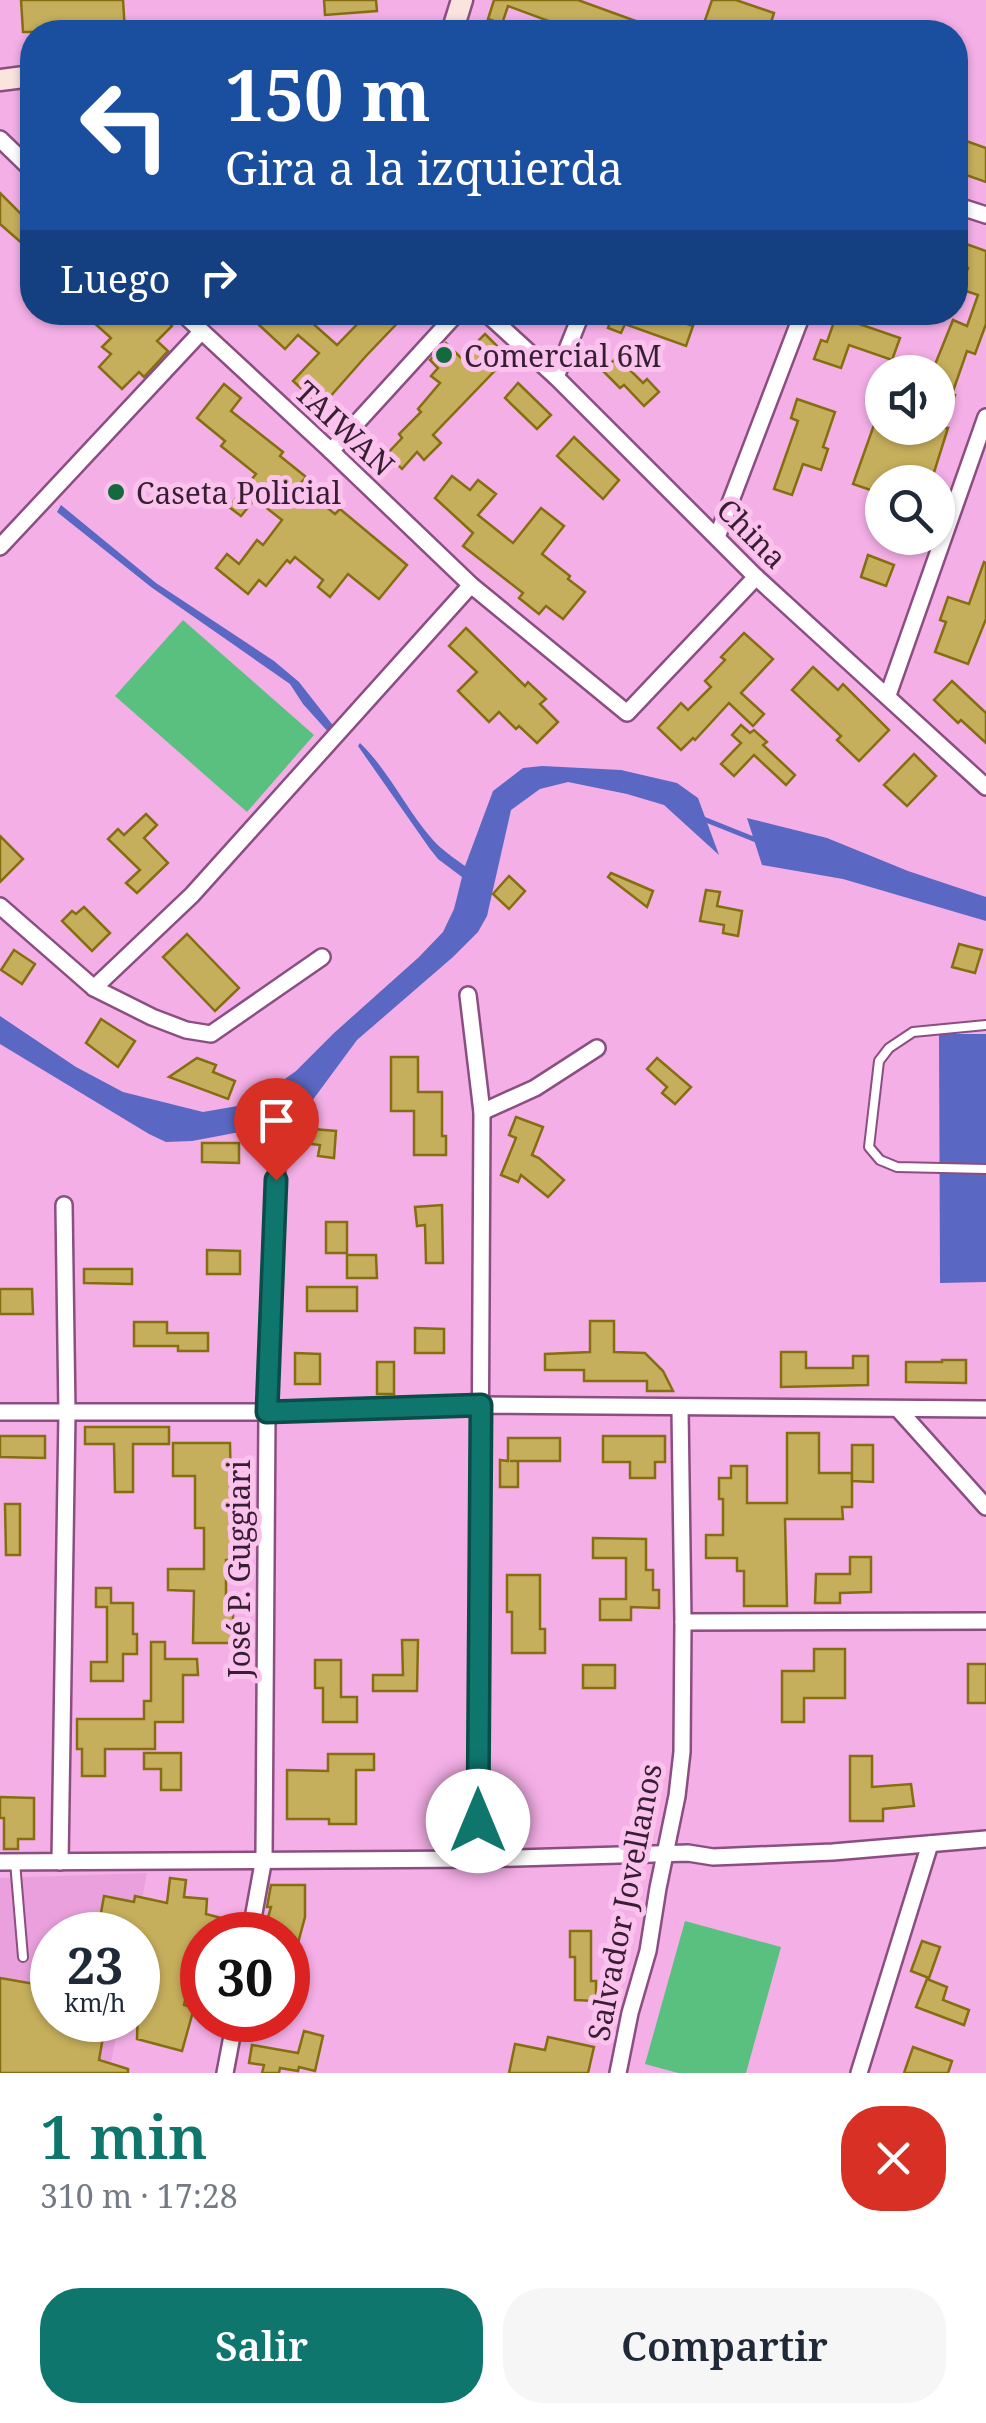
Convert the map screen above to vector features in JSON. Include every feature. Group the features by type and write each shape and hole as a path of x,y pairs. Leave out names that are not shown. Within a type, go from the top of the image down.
{"street":[{"path":"0,139 20,158"},
{"name":"TAIWAN","path":"194,325 472,585 627,714 756,577"},
{"path":"332,451 446,325"},
{"name":"China","path":"499,325 756,577 986,787"},
{"path":"556,378 577,325"},
{"path":"717,537 798,325"},
{"path":"0,547 201,332"},
{"path":"888,696 986,416"},
{"path":"94,988 192,896 472,585"},
{"path":"0,906 94,988 152,1017 186,1030 211,1034 322,956"},
{"path":"468,995 482,1112 478,1858"},
{"path":"482,1112 534,1088 597,1048"},
{"name":"José P. Guggiari","path":"254,1912 264,1858 267,1412 278,1142"},
{"path":"60,1862 66,1413 64,1205"},
{"path":"0,1412 267,1412 481,1405 986,1409"},
{"name":"Salvador Jovellanos","path":"618,2073 648,1951 678,1796 683,1622 680,1408"},
{"path":"898,1409 986,1507"},
{"path":"683,1622 986,1621"},
{"path":"8,1862 698,1853 713,1857 986,1839"},
{"path":"860,2073 930,1844"},
{"path":"225,2073 231,2042"}],"lane":[{"path":"986,1025 913,1032 889,1048 879,1060 869,1147 880,1160 897,1167 986,1169"},
{"path":"8,1862 24,1957"}],"shaded area":[{"path":"147,1873 139,1912 30,1912 30,2042 115,2042 109,2073 0,2073 0,1878"}],"green space":[{"path":"183,620 314,735 247,812 115,696"},
{"path":"685,1921 781,1947 746,2073 678,2073 645,2064"}],"water":[{"path":"61,505 156,583 274,661 299,682 335,728 330,734 290,684 151,587 57,512"},
{"path":"360,743 433,840 465,866 493,791 523,768 542,766 621,770 677,783 698,798 719,855 664,805 568,782 540,789 511,810 487,916 478,932 357,1040 309,1105 256,1129 166,1142 0,1044 0,1016 76,1067 123,1092 203,1112 243,1105 296,1071 443,932 462,877 430,849 358,746"},
{"path":"747,818 827,838 986,897 986,921 843,879 762,865"},
{"path":"939,1034 986,1034 986,1282 940,1283"}],"building":[{"path":"21,0 123,0 124,20 22,20"},
{"path":"324,0 376,0 377,11 325,15"},
{"path":"494,0 578,0 633,20 546,20 508,6 503,20 488,19"},
{"path":"712,0 736,0 774,13 772,20 705,20"},
{"path":"968,142 986,148 986,182 968,176"},
{"path":"0,193 20,213 20,242 0,224"},
{"path":"968,245 986,251 986,324 975,354 967,351 955,385 955,355 939,355 951,325 968,323 978,295 968,292"},
{"path":"96,325 172,326 157,341 168,351 144,377 139,372 122,389 99,367 111,354 102,347 111,338"},
{"path":"259,325 314,325 337,345 356,325 396,325 321,407 293,381 319,353 298,335 285,349"},
{"path":"609,325 625,325 621,333 608,328"},
{"path":"628,325 693,326 686,346"},
{"path":"833,325 862,325 900,338 894,355 878,355 849,345 841,368 814,359 821,340 827,342"},
{"path":"485,334 508,357 433,435 441,443 424,460 417,452 402,469 387,454 440,383 431,376 438,368 430,360 446,343 461,358"},
{"path":"617,357 643,383 647,379 659,392 644,406 603,371"},
{"path":"518,383 551,415 537,429 505,398"},
{"path":"224,384 241,398 231,411 283,452 280,456 306,477 299,485 335,514 340,509 407,565 379,599 348,574 330,597 318,587 323,580 295,557 290,563 287,560 266,586 259,580 248,594 216,568 227,554 239,564 257,540 263,545 282,520 255,499 241,516 229,507 256,474 221,446 225,441 197,418"},
{"path":"797,399 835,412 823,447 828,449 821,470 803,464 792,495 774,489 798,421 791,418"},
{"path":"574,437 619,480 603,499 557,456"},
{"path":"867,445 943,445 936,465 865,465 865,488 853,484"},
{"path":"452,476 470,490 478,480 496,494 478,515 513,543 541,508 564,526 542,554 585,592 563,619 546,606 539,614 519,598 523,593 463,546 473,533 435,498"},
{"path":"868,555 894,565 886,586 861,577"},
{"path":"984,562 986,619 968,664 935,652 946,622 940,620 948,597 969,604"},
{"path":"466,628 525,686 528,682 546,699 540,704 558,722 537,743 499,712 489,722 458,691 477,672 449,646"},
{"path":"744,633 773,659 741,693 764,714 753,726 729,703 681,750 658,728 681,703 688,710 711,687 705,681"},
{"path":"813,667 838,690 843,684 889,730 859,761 837,740 841,736 792,690"},
{"path":"952,681 986,713 986,743 934,700"},
{"path":"741,725 767,742 763,745 795,775 786,785 754,755 734,776 721,764 741,743 732,735"},
{"path":"914,754 936,776 907,806 884,785"},
{"path":"146,814 157,825 144,838 168,863 137,893 126,883 140,870 108,839 118,829 124,835"},
{"path":"0,836 23,859 0,882"},
{"path":"611,873 653,891 647,907 608,877"},
{"path":"509,876 525,891 509,909 493,894"},
{"path":"706,890 720,892 717,906 742,911 738,936 723,933 724,925 700,921"},
{"path":"84,907 110,933 92,951 62,921 72,911 76,914"},
{"path":"187,934 239,988 215,1011 163,957"},
{"path":"959,944 982,950 975,973 952,967"},
{"path":"14,950 35,964 22,984 1,970"},
{"path":"101,1019 135,1041 118,1067 86,1043"},
{"path":"391,1057 418,1057 418,1092 442,1092 446,1155 414,1155 414,1111 391,1111"},
{"path":"197,1058 216,1065 213,1072 235,1081 228,1099 169,1077"},
{"path":"657,1058 691,1087 675,1104 662,1093 667,1087 647,1069"},
{"path":"516,1117 543,1127 532,1155 564,1180 548,1197 521,1175 518,1182 501,1175 516,1138 509,1135"},
{"path":"313,1129 336,1131 334,1158 318,1156 320,1145 311,1144"},
{"path":"202,1143 239,1143 239,1163 202,1162"},
{"path":"442,1205 443,1263 426,1263 425,1225 417,1226 415,1207"},
{"path":"326,1222 347,1222 347,1253 326,1253"},
{"path":"207,1250 240,1251 240,1274 207,1274"},
{"path":"347,1255 376,1255 377,1278 347,1278"},
{"path":"84,1269 132,1269 132,1284 84,1283"},
{"path":"307,1287 357,1287 357,1311 307,1311"},
{"path":"0,1289 32,1289 33,1314 0,1314"},
{"path":"590,1321 614,1321 614,1352 645,1353 663,1371 673,1391 647,1391 647,1381 584,1381 584,1370 545,1370 545,1354 590,1352"},
{"path":"134,1322 167,1322 167,1333 208,1333 208,1351 134,1346"},
{"path":"415,1328 444,1329 444,1353 415,1353"},
{"path":"781,1352 806,1352 806,1368 853,1368 853,1356 868,1356 868,1385 781,1387"},
{"path":"295,1353 320,1354 320,1384 295,1384"},
{"path":"966,1360 966,1383 906,1382 906,1362"},
{"path":"377,1362 394,1362 394,1394 377,1394"},
{"path":"85,1427 169,1427 169,1444 133,1444 133,1492 115,1492 114,1444 85,1444"},
{"path":"787,1433 819,1433 819,1473 852,1473 852,1507 842,1507 843,1519 785,1519 787,1606 744,1606 744,1571 737,1571 737,1558 706,1558 706,1535 723,1535 719,1478 731,1478 731,1466 747,1466 747,1503 787,1503"},
{"path":"0,1436 45,1436 45,1458 0,1457"},
{"path":"603,1436 665,1436 665,1462 655,1462 655,1478 630,1478 630,1462 603,1462"},
{"path":"508,1438 560,1438 560,1461 518,1461 518,1487 500,1487 500,1460 508,1461"},
{"path":"173,1443 230,1443 232,1546 237,1546 237,1560 226,1560 226,1596 233,1596 233,1643 193,1643 194,1591 168,1590 168,1569 204,1569 204,1528 195,1528 195,1476 173,1476"},
{"path":"852,1445 873,1445 873,1482 852,1481"},
{"path":"5,1504 20,1504 20,1555 6,1555"},
{"path":"593,1538 646,1539 646,1570 653,1570 653,1590 659,1590 659,1608 631,1607 631,1620 600,1620 600,1599 626,1599 626,1558 593,1558"},
{"path":"850,1557 871,1557 871,1592 840,1593 840,1603 815,1603 816,1574 850,1574"},
{"path":"507,1575 540,1575 540,1629 545,1629 545,1653 512,1653"},
{"path":"96,1588 111,1588 111,1603 133,1603 137,1654 123,1654 123,1681 91,1681 91,1662 107,1662 107,1607 96,1607"},
{"path":"402,1640 418,1640 417,1691 373,1691 373,1675 403,1675"},
{"path":"151,1642 165,1642 165,1659 197,1659 198,1675 183,1675 183,1722 155,1722 155,1749 105,1749 105,1776 82,1776 77,1719 144,1719 144,1701 151,1701"},
{"path":"814,1649 845,1649 845,1698 804,1698 804,1722 782,1722 782,1671 814,1671"},
{"path":"315,1660 341,1660 341,1697 357,1697 357,1722 323,1722 323,1688 315,1688"},
{"path":"968,1664 986,1664 986,1703 968,1703"},
{"path":"583,1665 615,1665 615,1688 583,1688"},
{"path":"144,1753 181,1753 181,1790 161,1790 161,1769 144,1769"},
{"path":"328,1754 374,1754 374,1770 356,1770 356,1824 329,1824 329,1819 287,1819 287,1770 328,1771"},
{"path":"850,1756 872,1756 872,1787 911,1784 914,1806 883,1809 883,1821 850,1821"},
{"path":"0,1797 34,1798 34,1839 18,1839 18,1849 4,1849"},
{"path":"170,1878 186,1880 184,1897 207,1899 206,1912 180,1912 182,2051 148,2042 160,2042 160,1912 101,1912 104,1896 134,1902 135,1896 167,1903"},
{"path":"271,1885 305,1885 305,1912 270,1912 271,1907 267,1907"},
{"path":"570,1931 591,1931 591,1981 596,1981 596,2001 575,2000 575,1957 570,1957"},
{"path":"922,1941 940,1947 929,1978 911,1971"},
{"path":"0,1978 30,1983 30,2042 102,2042 99,2060 128,2069 128,2073 0,2073"},
{"path":"927,1979 947,1987 943,2000 969,2010 964,2025 916,2007"},
{"path":"310,2033 323,2036 315,2071 299,2067 298,2071 280,2068 279,2073 262,2073 264,2065 249,2063 252,2045 298,2053 301,2042 310,2042"},
{"path":"548,2037 594,2047 588,2073 509,2073 515,2044 545,2050"},
{"path":"913,2047 952,2061 948,2073 904,2073"}],"waterway":[{"path":"701,818 756,840"}],"place":[{"name":"Comercial 6M","path":"444,355"},
{"name":"Caseta Policial","path":"116,492"}],"route":[{"path":"276,1180 267,1412 481,1405 478,1821"}]}
